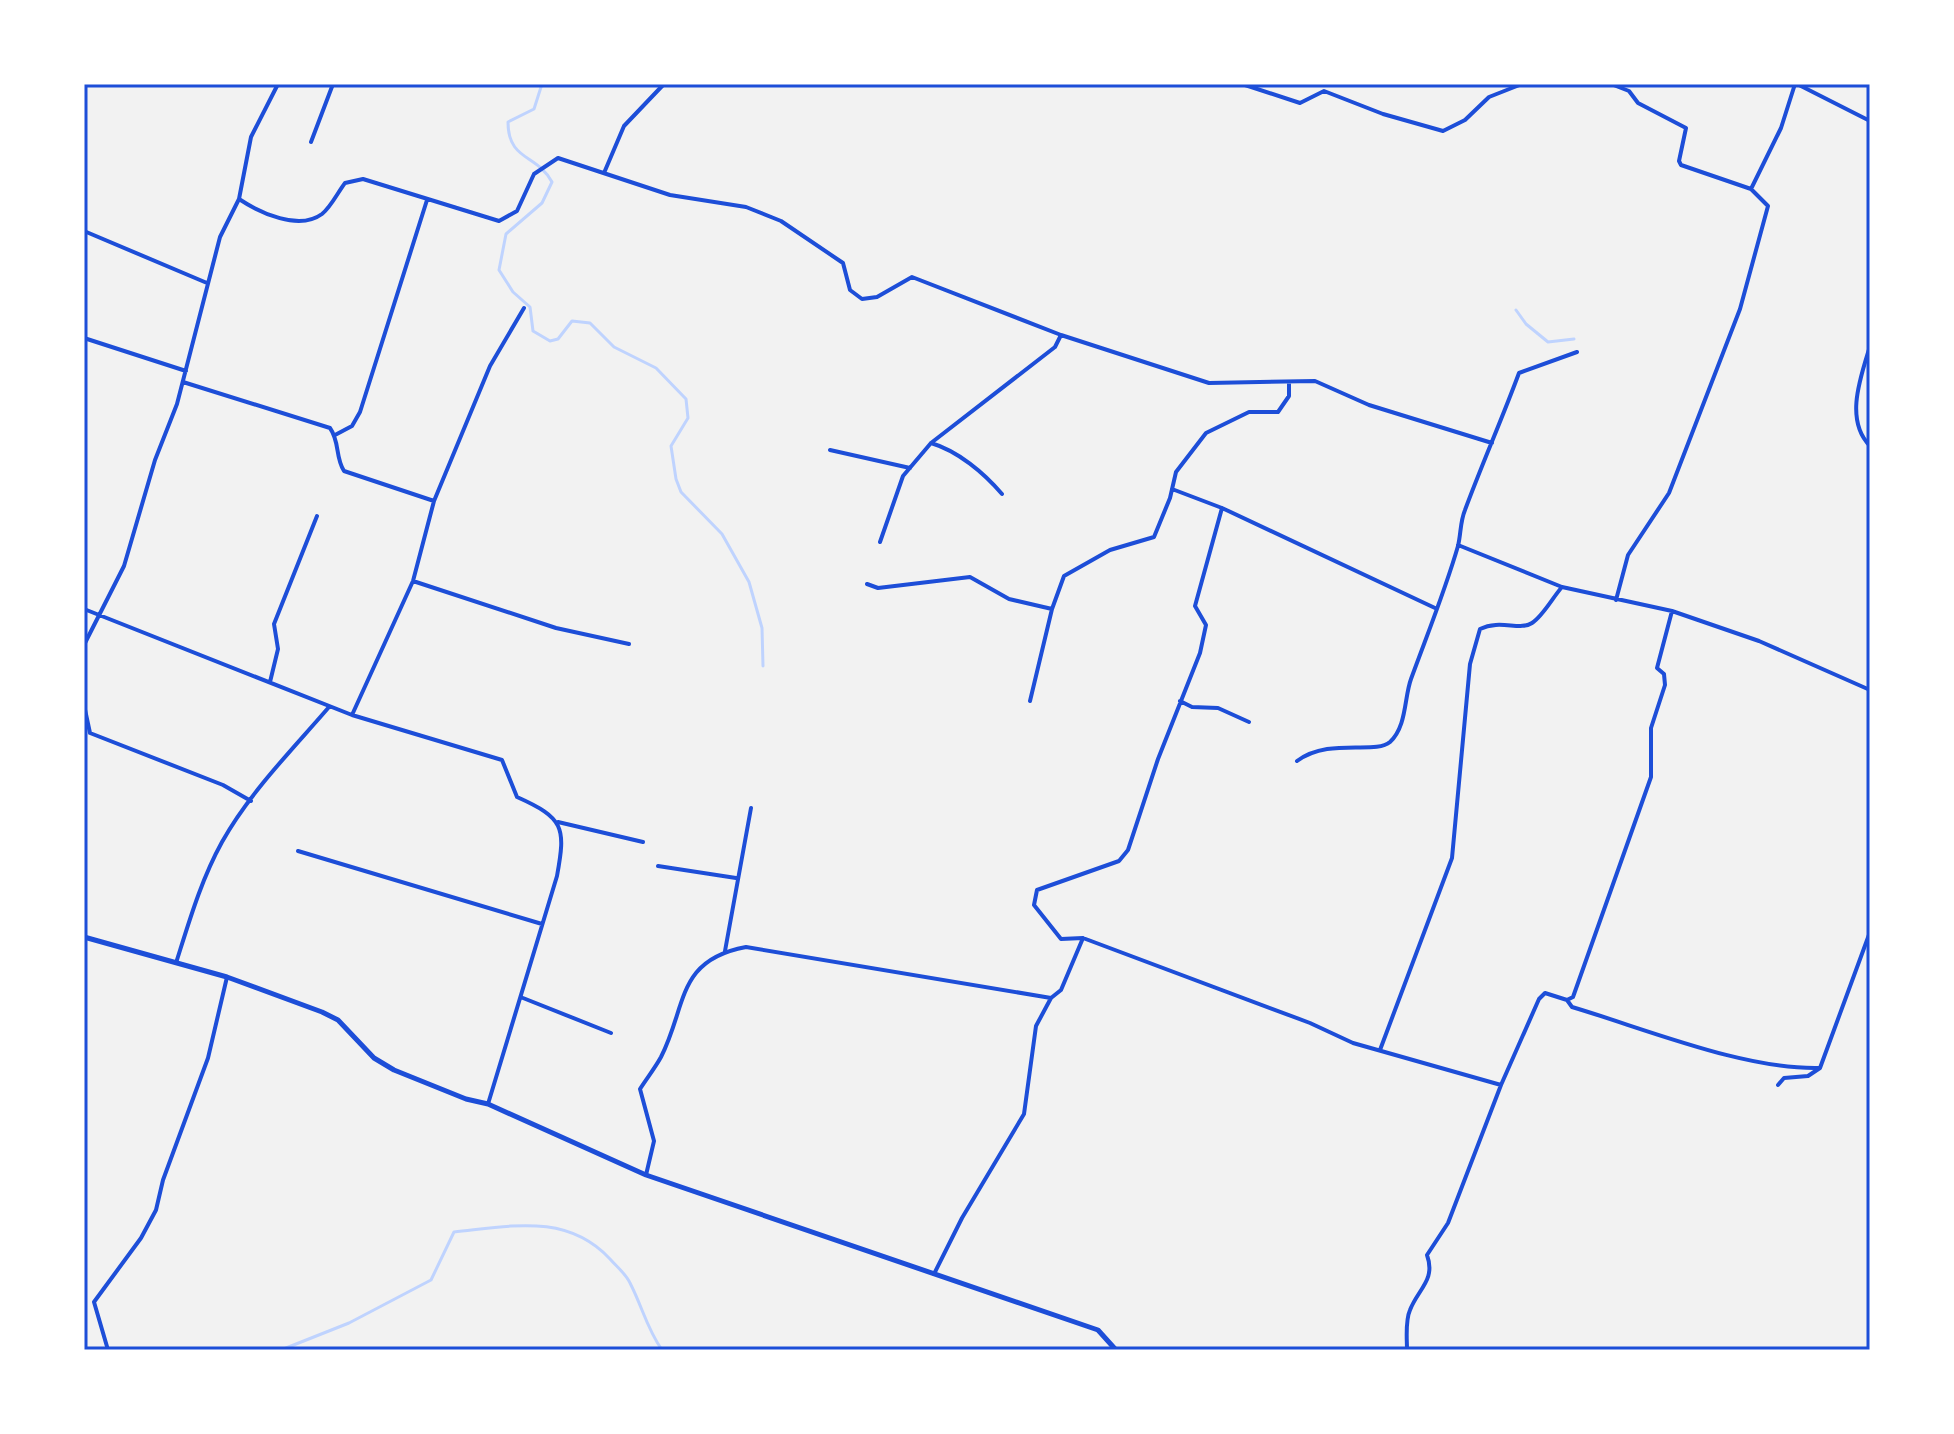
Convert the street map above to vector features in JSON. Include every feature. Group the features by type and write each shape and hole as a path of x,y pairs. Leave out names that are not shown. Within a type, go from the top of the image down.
{"street":[{"path":"84,645 102,616 124,566 155,460 183,382 220,237 239,199 251,137 278,84"},
{"path":"311,142 333,84"},
{"path":"604,173 624,126 664,84"},
{"path":"1242,84 1300,103 1324,91 1383,114 1443,131 1465,120 1489,97 1522,84"},
{"path":"1611,84 1629,91 1638,103 1686,128 1679,161 1681,165 1751,189 1768,206 1740,309 1669,493 1628,555 1616,600"},
{"path":"1751,189 1781,128 1796,84 1870,121"},
{"path":"239,199 254,210 302,222 323,213 345,183 363,179 499,221 517,211 534,174 558,158 670,195 746,207 781,221 843,263 850,290 862,299 877,297 912,277 1061,335 1209,383 1315,381 1369,405 1492,443"},
{"path":"335,435 352,426 360,412 427,200"},
{"path":"84,231 207,283"},
{"path":"352,715 413,581 434,501 490,366 524,308"},
{"path":"880,542 903,476 931,443 1055,347 1061,335"},
{"path":"84,338 186,371"},
{"path":"1870,346 1857,388 1857,420 1870,446"},
{"path":"1297,761 1307,753 1330,746 1379,747 1390,741 1404,714 1410,682 1430,635 1435,608 1458,545 1463,514 1519,373 1577,352"},
{"path":"183,382 330,428 335,435 339,464 344,471 434,501"},
{"path":"1030,701 1052,609 1064,576 1110,550 1154,537 1176,472 1206,433 1249,412 1278,412 1289,396 1289,383"},
{"path":"931,443 943,446 986,476 1002,494"},
{"path":"830,450 910,468"},
{"path":"1172,489 1222,508 1435,608"},
{"path":"1222,508 1195,606 1206,625 1203,639 1128,850 1119,861 1037,890 1034,905 1061,939 1083,938 1310,1023 1353,1043 1501,1085"},
{"path":"270,682 278,649 274,624 317,516"},
{"path":"1458,545 1562,587 1672,611 1759,641 1870,690"},
{"path":"867,584 878,588 970,577 1009,599 1052,609"},
{"path":"413,581 556,628 629,644"},
{"path":"1380,1050 1452,858 1470,664 1480,629 1494,622 1524,626 1532,623 1562,587"},
{"path":"84,609 329,707 502,760 517,797 543,809 558,822 643,842"},
{"path":"1567,1000 1573,997 1651,777 1651,728 1665,685 1664,674 1657,668 1672,611"},
{"path":"1180,701 1192,707 1218,708 1249,722"},
{"path":"84,705 86,729 110,742 144,752 223,785 251,801"},
{"path":"175,965 195,904 223,842 251,801 329,707"},
{"path":"725,951 751,808"},
{"path":"488,1104 523,998 564,839 558,822"},
{"path":"298,851 542,924"},
{"path":"658,866 736,878"},
{"path":"1778,1085 1784,1078 1808,1076 1820,1068 1870,935"},
{"path":"84,937 175,965 227,977 338,1020 374,1058 394,1070 466,1099 488,1104 646,1175 1098,1330 1116,1350"},
{"path":"934,1274 962,1218 1024,1114 1036,1026 1051,998 1061,990 1083,938"},
{"path":"646,1175 654,1141 640,1089 661,1057 689,979 725,951 746,947 1051,998"},
{"path":"108,1350 94,1302 141,1238 156,1210 163,1180 208,1058 227,977"},
{"path":"1407,1350 1409,1311 1426,1286 1431,1268 1427,1255 1448,1223 1501,1085 1539,999 1545,993 1567,1000 1572,1007 1737,1056 1788,1069 1820,1068"},
{"path":"523,998 611,1033"}],"waterway":[{"path":"542,84 534,109 508,122 509,135 518,151 539,166 552,182 542,203 506,234 499,270 513,292 530,307 533,331 550,341 558,339 572,321 590,323 614,347 656,368 686,399 688,418 671,446 676,479 681,492 722,534 749,582 762,628 763,666"},
{"path":"1516,310 1526,324 1548,342 1574,339"},
{"path":"281,1350 349,1323 431,1280 454,1232 518,1226 557,1229 593,1244 628,1280 662,1350"}]}
